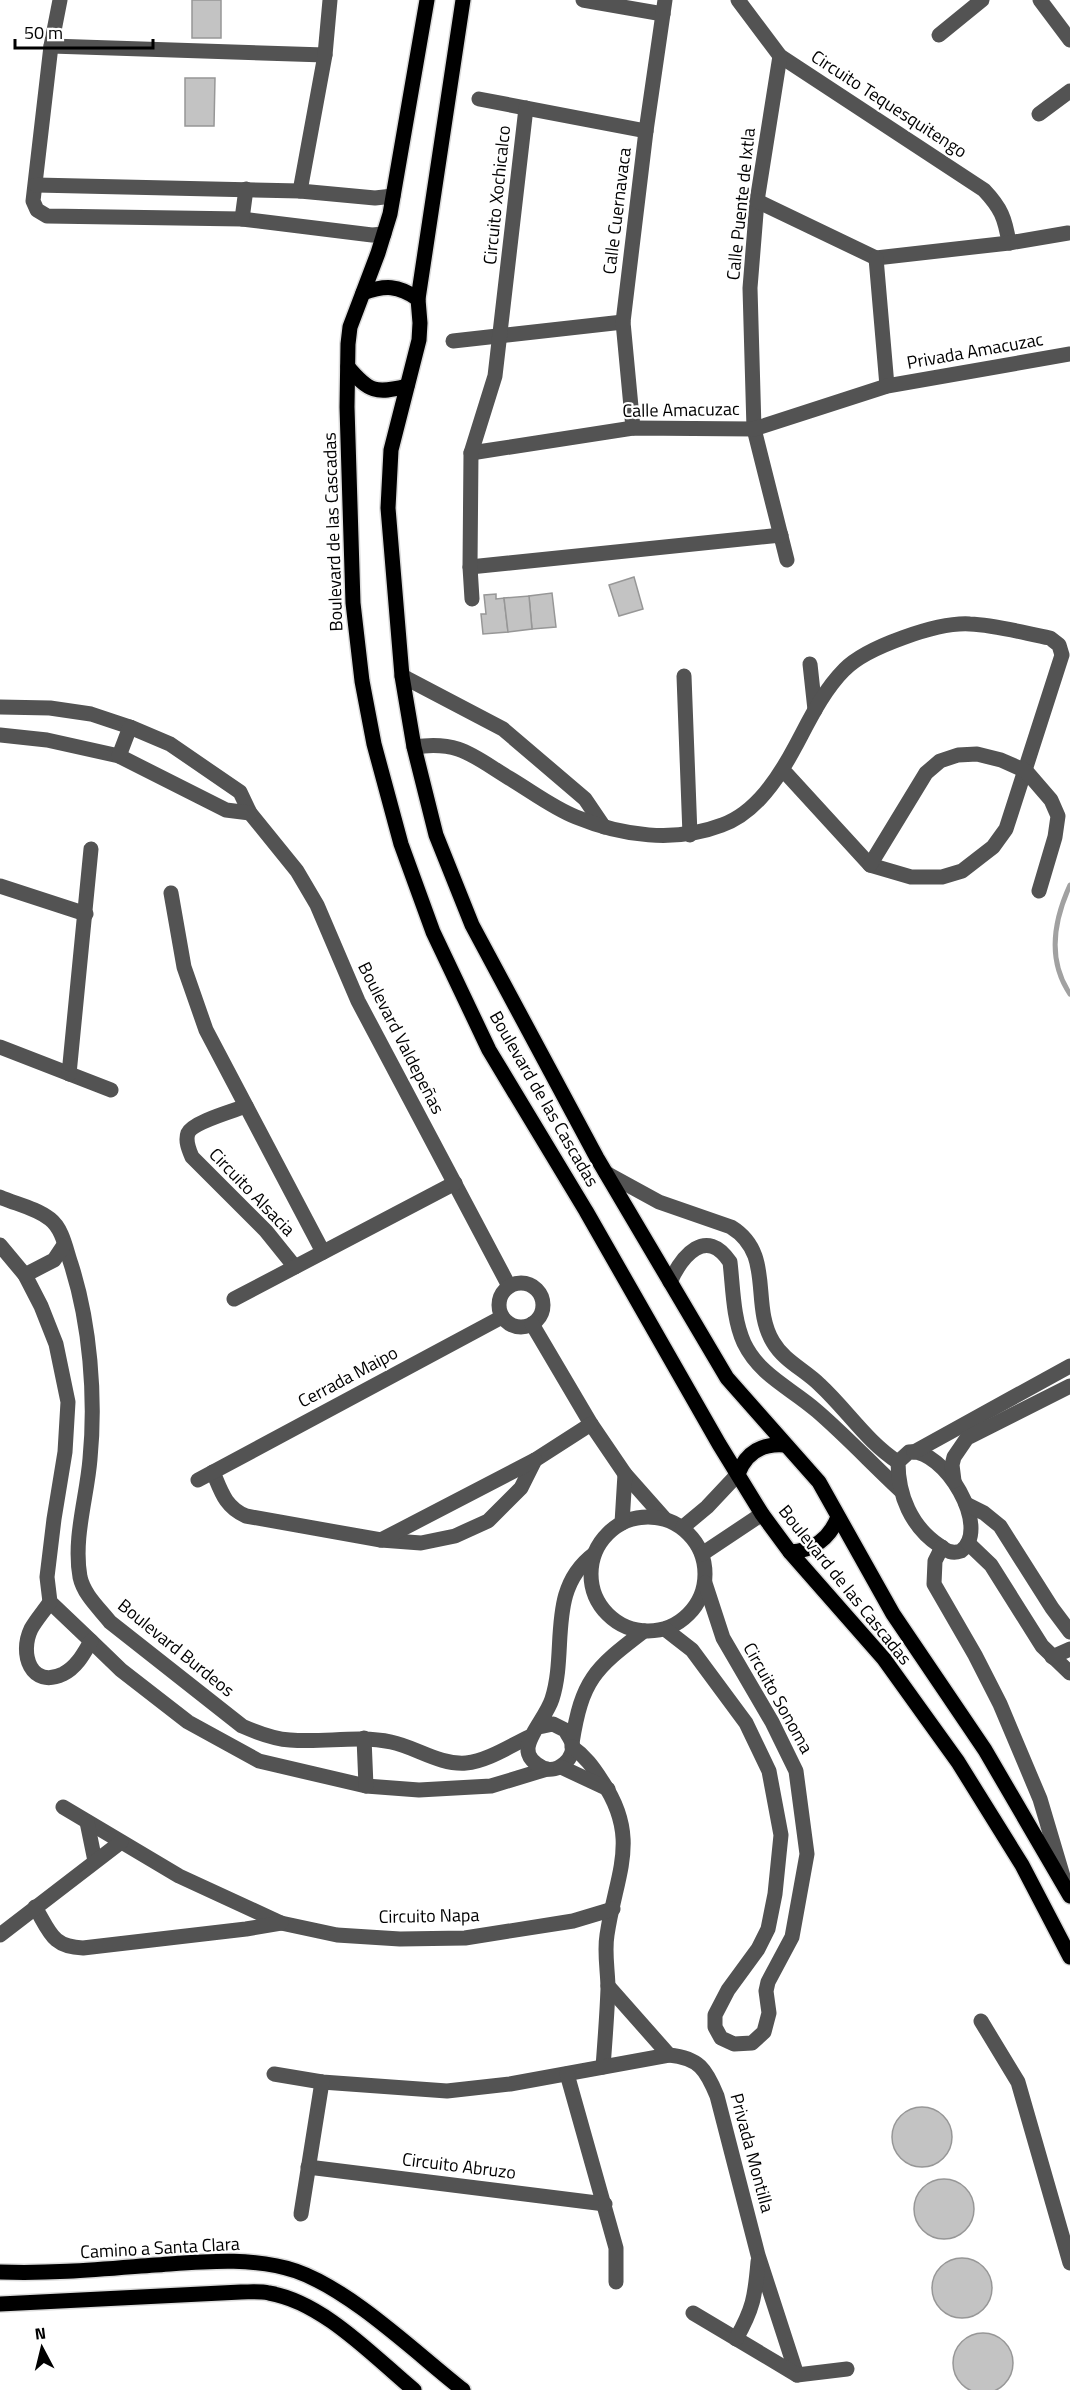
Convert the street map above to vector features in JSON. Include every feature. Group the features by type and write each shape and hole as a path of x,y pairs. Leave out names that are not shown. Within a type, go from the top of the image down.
{"main road":[{"name":"Boulevard de las Cascadas","path":"427,0 393,196 384,234 350,327 348,367 353,603 362,681 374,744 405,855 433,932 489,1050 586,1211 762,1514 790,1552 884,1659 958,1762 1022,1865 1070,1957"},
{"name":"Boulevard de las Cascadas","path":"464,0 418,299 420,323 418,340 391,450 388,507 402,676 414,747 436,836 472,925 606,1173 727,1378 819,1482 893,1614 985,1750 1069,1894"},
{"path":"363,293 393,286 407,291 418,299"},
{"path":"348,367 363,385 374,390 385,392 407,386"},
{"path":"738,1474 746,1458 760,1448 768,1445 786,1445"},
{"path":"790,1552 817,1545 830,1532 838,1517"},
{"name":"Camino a Santa Clara","path":"0,2272 41,2274 223,2261 263,2264 295,2271 325,2284 366,2312 463,2390"},
{"path":"0,2304 241,2292 268,2293 292,2300 320,2314 414,2390"}],"street":[{"path":"60,0 51,46 33,201 37,210 47,216 242,219 372,236 384,234"},
{"path":"300,190 325,55 330,0"},
{"path":"583,0 664,7"},
{"name":"Circuito Tequesquitengo","path":"738,0 780,56 984,190 999,206 1006,223 1009,243"},
{"path":"939,35 982,0"},
{"path":"1040,0 1070,40"},
{"name":"Calle Cuernavaca","path":"633,428 623,322 646,131 664,7"},
{"path":"51,46 325,55"},
{"name":"Calle Puente de Ixtla","path":"780,56 757,201 750,288 754,429 787,560"},
{"path":"1039,114 1070,91"},
{"path":"479,99 526,108"},
{"name":"Circuito Xochicalco","path":"472,598 471,453 495,376 526,108 646,131"},
{"path":"36,185 300,190 375,198 393,196"},
{"path":"242,219 246,189"},
{"path":"757,201 876,258 1009,243 1068,233"},
{"path":"876,258 887,386"},
{"path":"453,341 623,322"},
{"name":"Privada Amacuzac","path":"887,386 1070,354"},
{"name":"Calle Amacuzac","path":"471,453 633,428 754,429 887,386"},
{"path":"470,567 781,535"},
{"path":"414,747 430,744 457,747 574,817 604,827 634,834 690,835 724,825 744,813 760,798 783,770 815,710 844,669 882,646 925,629 969,624 1050,638 1059,645 1062,655 1006,829 993,847 962,871 942,877 911,877 870,865 783,770"},
{"path":"810,664 815,710"},
{"path":"402,676 503,729 585,799 604,827"},
{"path":"684,676 690,835"},
{"name":"Boulevard Valdepeñas","path":"0,707 50,708 91,714 130,727 170,744 240,792 250,813 297,871 317,905 358,1001 509,1286"},
{"path":"119,756 130,727"},
{"path":"0,735 47,740 119,756 226,810 250,813"},
{"path":"870,865 926,773 940,761 958,755 977,754 1001,760 1026,771 1051,800 1058,816 1055,837 1039,891"},
{"path":"69,1074 92,849"},
{"path":"0,886 86,914"},
{"name":"Circuito Alsacia","path":"171,893 184,967 206,1030 322,1252"},
{"path":"0,1047 111,1090"},
{"name":"Circuito Alsacia","path":"246,1106 195,1125 188,1133 187,1145 192,1157 266,1231 295,1267"},
{"path":"606,1173 659,1202 731,1227 740,1233 748,1241 756,1257 764,1316 774,1345 787,1360 831,1395 876,1446 898,1462"},
{"path":"234,1299 455,1183"},
{"name":"Boulevard Burdeos","path":"0,1197 33,1209 51,1220 60,1232 78,1286 92,1380 90,1458 78,1547 80,1577 92,1601 110,1622 242,1726 263,1735 290,1740 364,1738 393,1742 443,1761 466,1763 488,1756 534,1732"},
{"path":"0,1245 25,1275 41,1306 56,1344 68,1402 65,1452 47,1577 50,1602 121,1670 172,1709 223,1743 258,1761 366,1786 419,1790 491,1786 554,1768 570,1757 578,1709 586,1687 601,1666 644,1631"},
{"path":"25,1275 54,1260 64,1245"},
{"path":"670,1282 681,1261 692,1250 707,1247 720,1251 726,1256 730,1262 740,1332 757,1364 775,1382 800,1396 828,1420 900,1490"},
{"path":"519,1283 529,1284 537,1290 542,1298 543,1308 540,1318 521,1328 510,1325 502,1317 499,1306 501,1294 509,1286 519,1283"},
{"name":"Cerrada Maipo","path":"198,1480 502,1317"},
{"path":"532,1324 591,1424 625,1474 664,1518"},
{"path":"954,1481 952,1465 962,1443 1070,1365"},
{"path":"914,1452 935,1462 954,1481 966,1504 969,1517 968,1543 965,1548 956,1553 942,1547 918,1526 900,1490 898,1462 904,1454 914,1452 1014,1405 1070,1386"},
{"path":"381,1540 536,1460 591,1424"},
{"path":"213,1472 225,1501 234,1511 246,1516 381,1540 421,1543 455,1536 488,1521 521,1488 536,1460"},
{"path":"622,1523 625,1474"},
{"path":"683,1527 707,1507 738,1474"},
{"path":"966,1504 984,1513 1000,1526 1042,1593 1070,1632"},
{"path":"702,1554 762,1514"},
{"path":"594,1554 591,1575 595,1595 606,1613 623,1626 644,1631 665,1629 684,1619 698,1603 705,1583 705,1562 697,1543 683,1527 664,1518 642,1516 622,1523 605,1536 594,1554 582,1563 571,1578 562,1609 559,1674 552,1701 534,1732 527,1751 534,1764 554,1768 608,1789"},
{"path":"54,1519 82,1521"},
{"path":"968,1543 991,1565 1033,1634 1052,1657 1070,1673"},
{"path":"942,1547 933,1569 934,1584 975,1655 1018,1744 1040,1799 1069,1894"},
{"name":"Circuito Sonoma","path":"665,1629 692,1650 717,1683 746,1723 769,1771 781,1835 775,1894 768,1929 758,1949 728,1990 716,2015 715,2027 721,2038 734,2044 752,2043 764,2032 768,2023 766,1991 768,1982 792,1937 807,1854 796,1771 772,1722 723,1638 705,1583"},
{"path":"50,1602 31,1630 26,1657 30,1669 39,1675 63,1674 74,1666 90,1641"},
{"path":"1052,1657 1070,1649"},
{"path":"534,1732 553,1724 565,1730 572,1745 586,1757 608,1789 620,1814 625,1841 622,1870 607,1934 605,1959 608,1986 603,2067"},
{"path":"364,1738 366,1786"},
{"name":"Circuito Napa","path":"63,1807 179,1876 281,1923 337,1935 400,1939 465,1938 573,1922 613,1909"},
{"path":"87,1822 95,1861"},
{"path":"0,1935 121,1842"},
{"name":"Circuito Napa","path":"35,1907 56,1941 69,1948 235,1931 281,1923"},
{"path":"608,1986 669,2055"},
{"path":"981,2021 1018,2082 1070,2263"},
{"path":"274,2074 322,2082 447,2091 510,2084 669,2055"},
{"name":"Privada Montilla","path":"669,2055 686,2057 699,2064 711,2080 758,2255 797,2375"},
{"path":"567,2074 616,2248 616,2282"},
{"path":"301,2214 322,2082"},
{"name":"Circuito Abruzo","path":"308,2167 605,2204"},
{"name":"Privada Montilla","path":"736,2339 750,2314 756,2290 758,2255"},
{"path":"693,2313 797,2375 847,2369"}],"building":[{"path":"192,0 221,0 221,38 192,38"},
{"path":"185,78 215,78 214,126 185,126"},
{"path":"634,577 643,609 619,616 609,585"},
{"path":"552,593 556,627 532,629 529,596"},
{"path":"496,594 496,599 504,598 508,632 483,634 481,614 486,614 484,595"},
{"path":"529,596 532,629 508,632 504,598"},
{"path":"922,2107 934,2109 947,2120 952,2137 950,2149 939,2162 922,2167 910,2165 897,2154 892,2137 894,2125 905,2112"},
{"path":"944,2179 956,2181 969,2192 974,2209 972,2221 961,2234 944,2239 932,2237 919,2226 914,2209 916,2197 927,2184"},
{"path":"962,2258 974,2260 987,2271 992,2288 990,2300 979,2313 962,2318 950,2316 937,2305 932,2288 934,2276 945,2263"},
{"path":"983,2333 1004,2342 1013,2363 1004,2384 983,2393 962,2384 953,2363 962,2342"}],"waterway":[{"path":"1070,885 1060,912 1055,940 1058,968 1070,994"}]}
